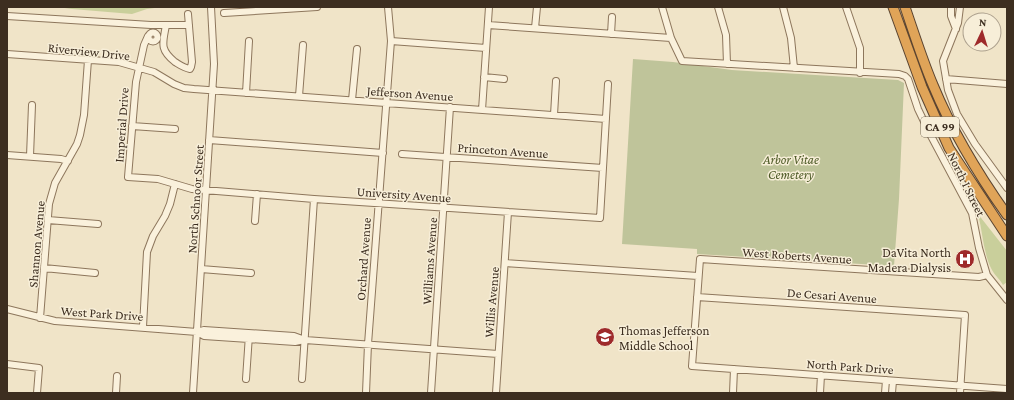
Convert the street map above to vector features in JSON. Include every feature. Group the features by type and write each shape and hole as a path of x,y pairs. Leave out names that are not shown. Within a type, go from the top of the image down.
{"highway":[{"name":"CA 99","path":"893,7 922,87 949,148 1007,236"},
{"name":"CA 99","path":"904,7 933,85 957,136 1007,215"}],"street":[{"name":"North Schnoor Street","path":"193,393 213,91 214,64 211,7"},
{"path":"224,12 317,7"},
{"name":"Orchard Avenue","path":"366,393 378,203 391,41 388,7"},
{"path":"482,110 489,7"},
{"path":"535,28 537,7"},
{"path":"662,7 671,38 682,61 860,73 860,48 846,7"},
{"path":"718,7 726,35 727,64"},
{"path":"783,7 791,38 794,68"},
{"path":"951,7 951,16 956,29"},
{"path":"960,7 956,29 942,61 950,99 975,144 1007,188"},
{"path":"163,25 163,49 166,54 177,63 190,68 192,62 188,14"},
{"path":"7,16 151,25 189,25"},
{"path":"611,34 612,17"},
{"name":"Imperial Drive","path":"151,25 150,36 145,41 135,86 128,177 158,179 192,189 206,190"},
{"path":"150,36 154,32 157,35 163,25"},
{"path":"488,25 671,38"},
{"path":"246,92 249,41"},
{"path":"391,41 486,48"},
{"path":"299,96 303,45"},
{"path":"352,100 357,49"},
{"name":"Riverview Drive","path":"7,54 119,62 154,72 184,88 213,91"},
{"name":"Shannon Avenue","path":"40,318 48,220 52,193 77,144 82,126 88,60"},
{"name":"North I Street","path":"860,73 898,74 905,76 908,79 918,109 972,214 979,248 987,274 1007,300"},
{"path":"484,77 504,79"},
{"path":"946,79 1007,84"},
{"path":"554,115 556,81"},
{"path":"602,168 608,84"},
{"name":"Jefferson Avenue","path":"213,91 246,92 606,119"},
{"path":"30,156 32,105"},
{"name":"Williams Avenue","path":"431,393 450,108"},
{"path":"132,126 175,129"},
{"path":"209,140 383,153"},
{"name":"Princeton Avenue","path":"402,154 602,168"},
{"path":"7,155 61,158 68,161"},
{"name":"University Avenue","path":"206,190 314,199 600,218 602,168"},
{"path":"143,327 147,252 153,236 166,216 175,184"},
{"path":"256,221 257,194"},
{"path":"302,379 314,199"},
{"name":"Willis Avenue","path":"496,393 508,212"},
{"path":"48,220 98,224"},
{"name":"West Roberts Avenue","path":"698,276 700,260 979,277 987,274"},
{"path":"505,263 698,276 697,297"},
{"path":"44,268 95,274"},
{"path":"201,269 251,273"},
{"name":"De Cesari Avenue","path":"697,297 965,315 961,385"},
{"name":"North Park Drive","path":"697,297 692,366 1007,389"},
{"name":"West Park Drive","path":"7,309 55,321 197,332 204,330 249,336 294,336 304,340 498,354"},
{"path":"246,380 249,336"},
{"path":"7,364 39,368 37,393"},
{"path":"733,393 734,369"},
{"path":"820,393 821,375"},
{"path":"116,393 117,376"},
{"path":"886,393 890,380"},
{"path":"890,380 892,393"},
{"path":"960,393 961,385"}],"green space":[{"path":"57,7 162,7 147,9 132,14"},
{"name":"Arbor Vitae Cemetery","path":"633,59 673,62 732,70 898,80 904,83 899,199 894,266 697,254 697,249 622,244"},
{"path":"978,214 1007,251 1007,282 1003,285 993,272 989,263"}],"place":[{"name":"DaVita North Madera Dialysis","path":"965,259"},
{"name":"Thomas Jefferson Middle School","path":"605,337"}]}
